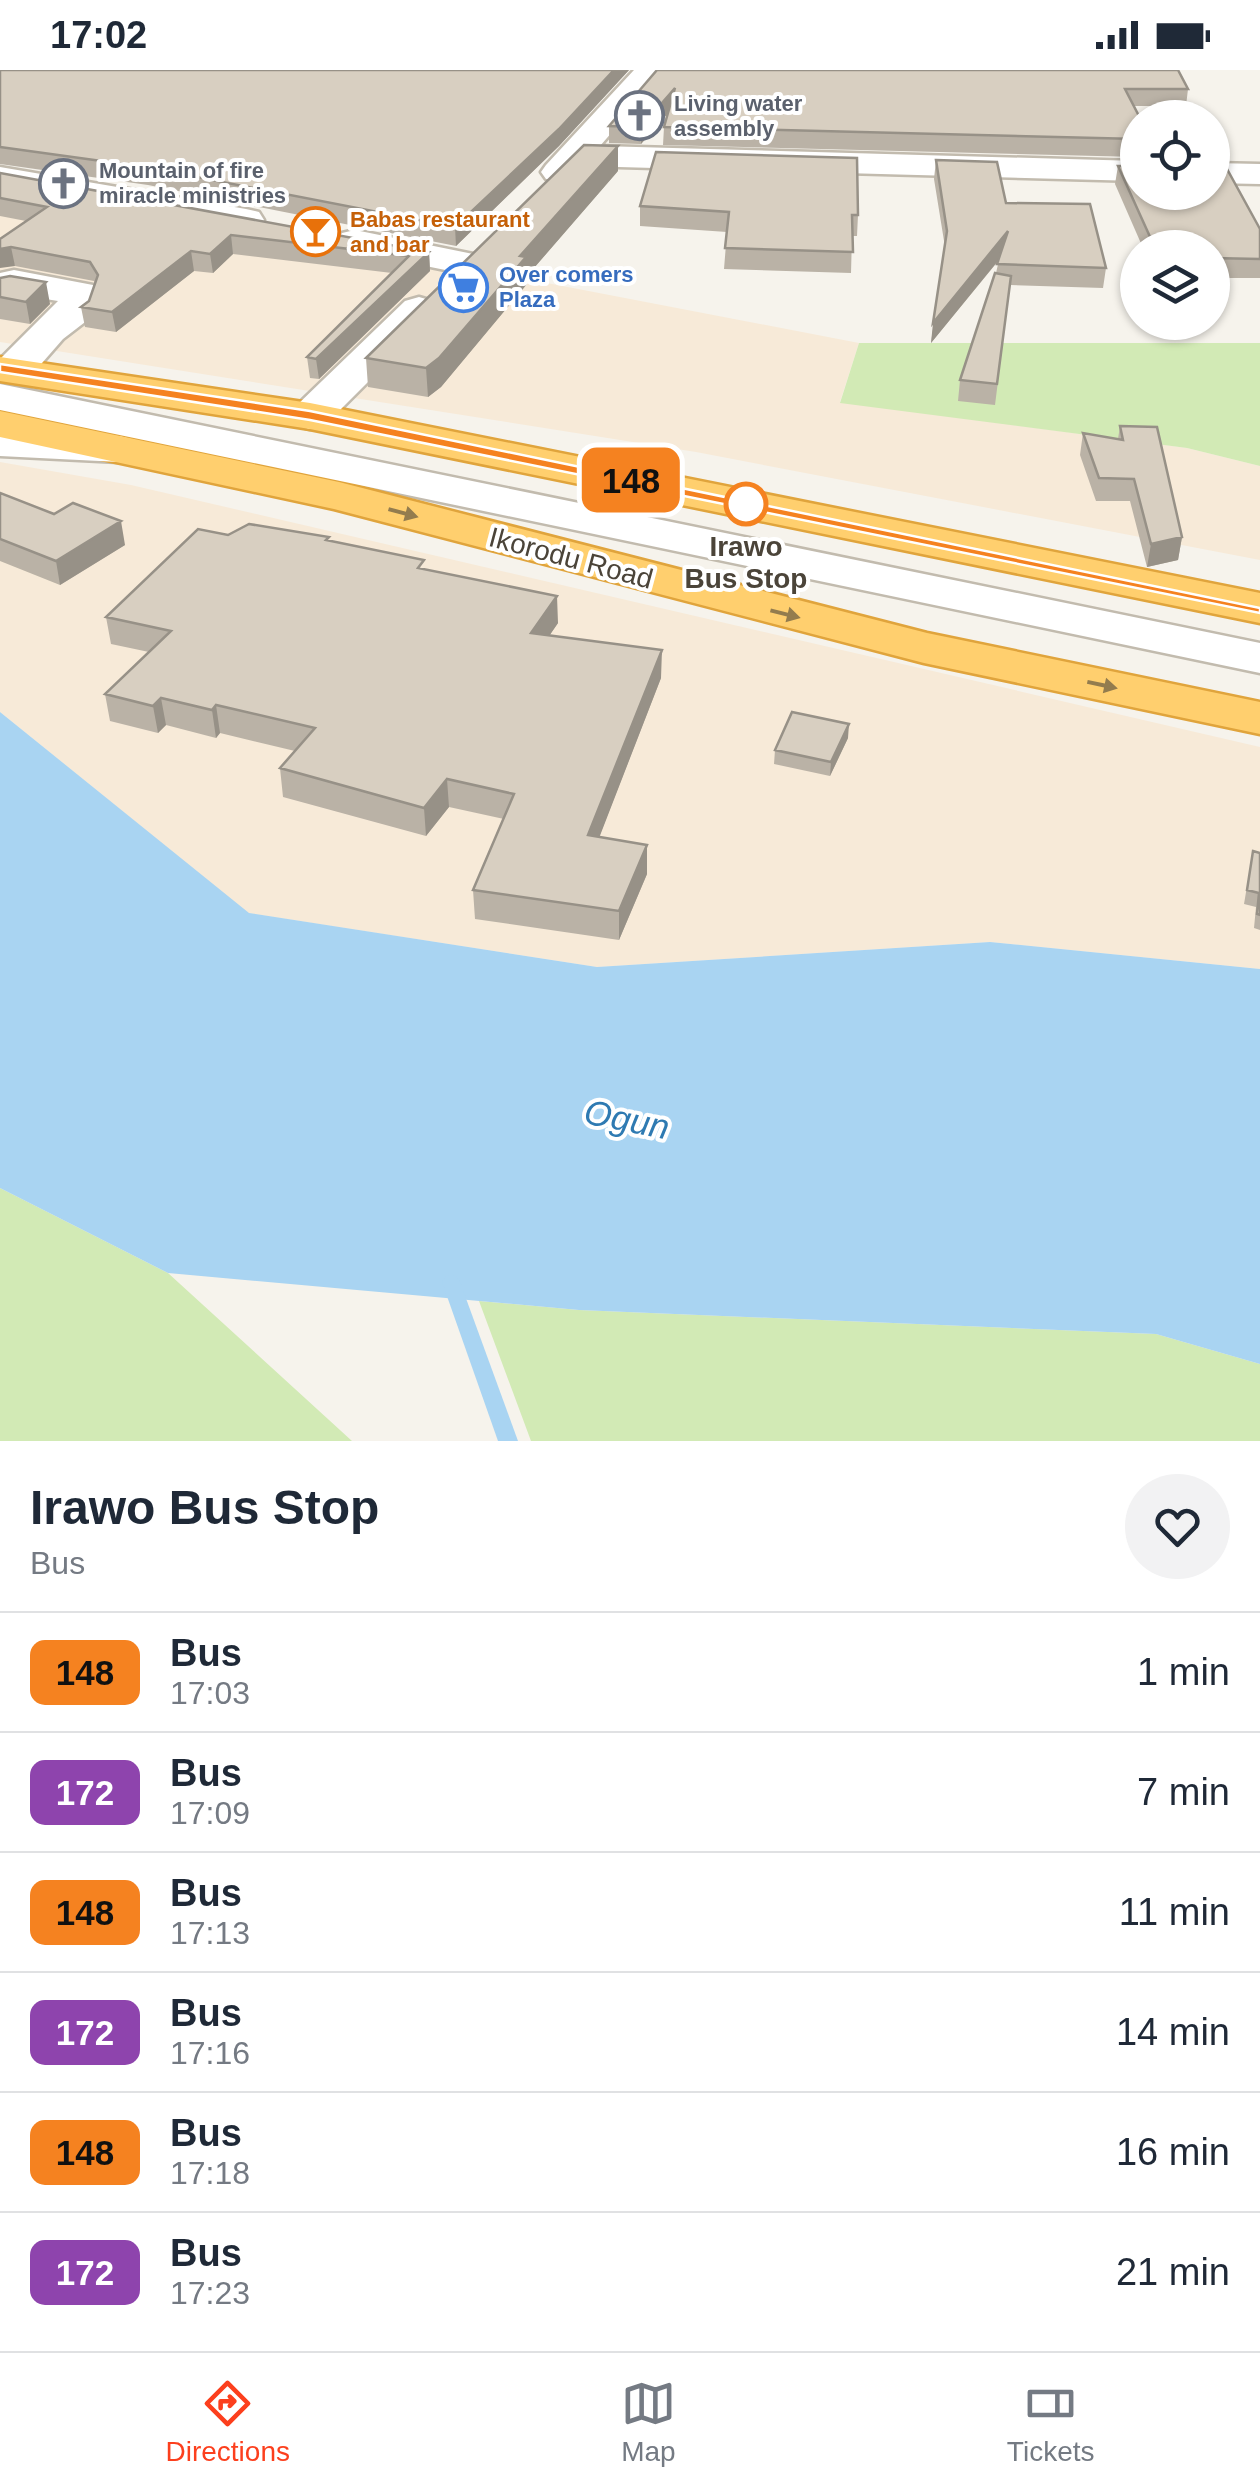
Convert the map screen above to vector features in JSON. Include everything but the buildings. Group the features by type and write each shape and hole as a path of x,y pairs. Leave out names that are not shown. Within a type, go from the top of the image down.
{"highway":[{"path":"4,379 310,416 1260,608"},
{"name":"Ikorodu Road","path":"0,424 340,496 924,648 1260,718"}],"street":[{"path":"533,196 652,70"},
{"path":"574,156 1120,171"},
{"path":"1230,173 1260,174"},
{"path":"0,178 278,226"},
{"path":"316,234 465,264"},
{"path":"310,416 492,236"},
{"path":"0,285 25,283 79,293 75,310 49,330 4,379"},
{"path":"4,379 1260,658"},
{"path":"0,443 119,449"}],"shaded area":[{"path":"0,178 859,343 840,402 1187,448 1260,466 1260,560 696,452 0,342"},
{"path":"0,462 131,485 1260,747 1260,969 990,942 597,967 248,913 0,712"}],"green space":[{"path":"859,343 1260,343 1260,466 1187,448 840,403"},
{"path":"0,1188 168,1273 352,1441 0,1441"},
{"path":"479,1301 579,1310 1156,1334 1260,1364 1260,1441 531,1441"}],"water":[{"name":"Ogun","path":"0,712 249,913 597,967 990,942 1260,969 1260,1364 1156,1334 579,1310 168,1273 0,1188"}],"waterway":[{"path":"451,1282 508,1441"}],"bus line":[{"name":"148","path":"0,369 310,416 1260,608"}],"place":[{"name":"Living water assembly","path":"639,116"},
{"name":"Mountain of fire miracle ministries","path":"64,183"},
{"name":"Babas restaurant and bar","path":"315,232"},
{"name":"Over comers Plaza","path":"464,287"},
{"name":"Irawo Bus Stop","path":"746,504"}]}
